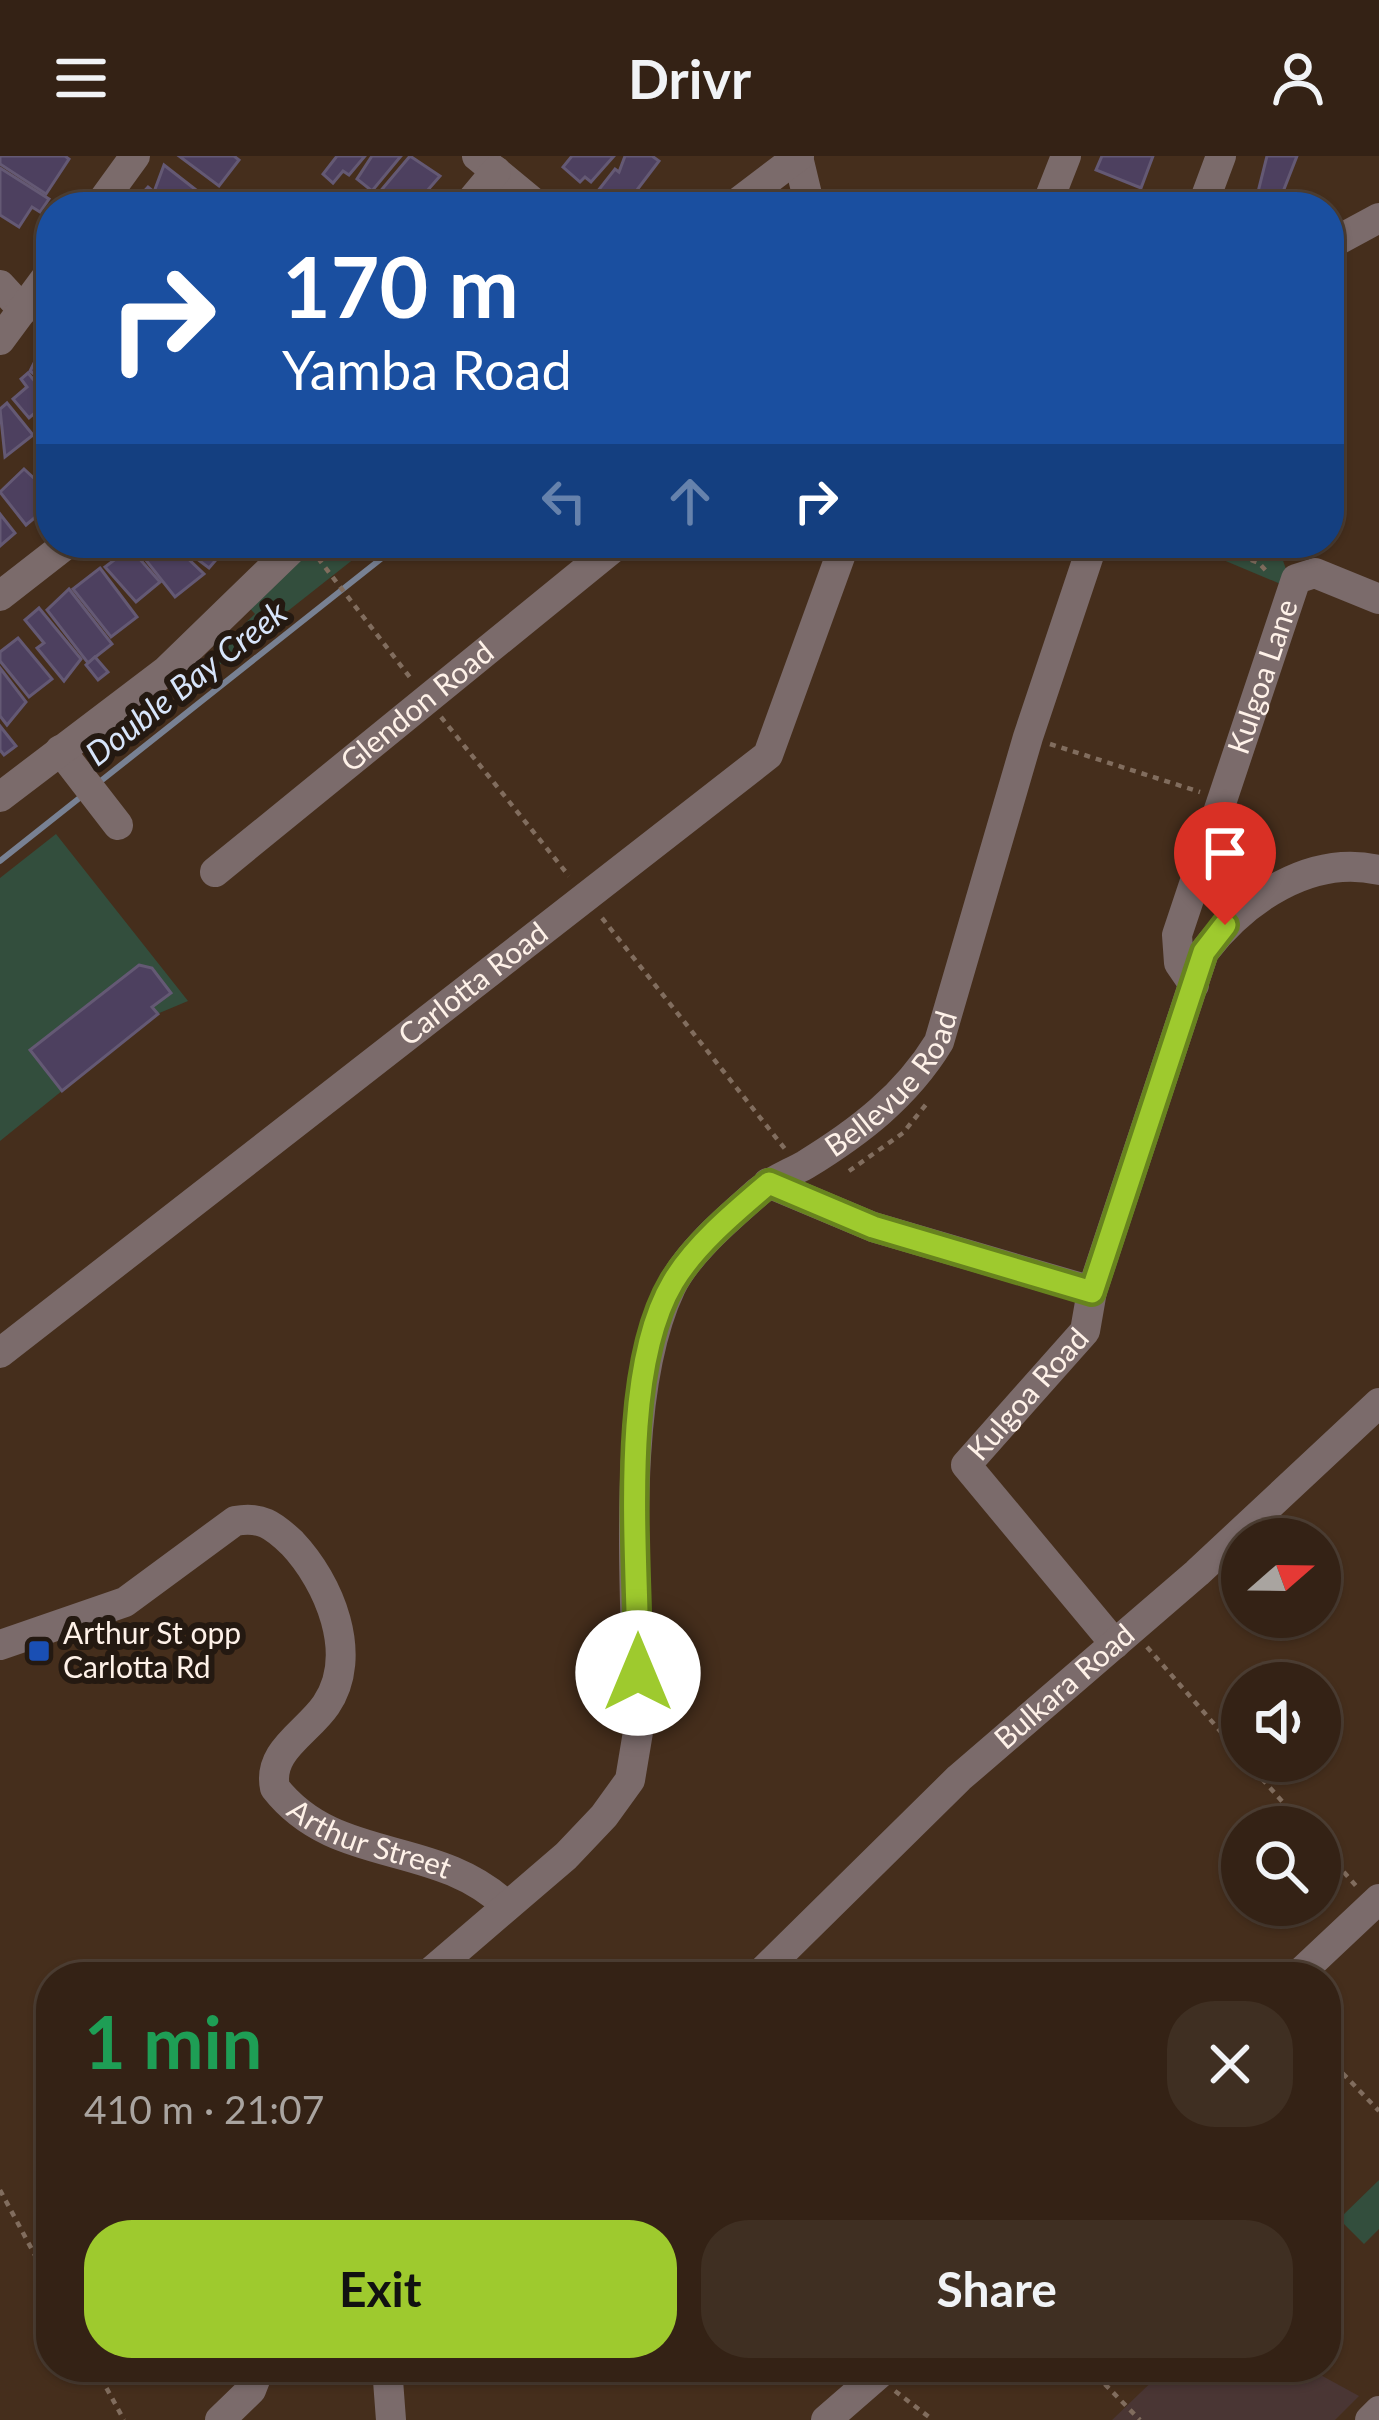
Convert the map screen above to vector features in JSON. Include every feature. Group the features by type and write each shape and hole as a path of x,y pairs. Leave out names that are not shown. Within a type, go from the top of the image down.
{"street":[{"path":"109,192 135,156"},
{"path":"751,192 798,156 806,192"},
{"path":"1052,192 1066,156"},
{"path":"1208,192 1221,156"},
{"path":"473,192 486,163 520,192"},
{"path":"1344,237 1379,218"},
{"path":"0,285 23,310"},
{"path":"0,340 36,292"},
{"path":"0,596 49,558"},
{"path":"0,797 68,760 300,558"},
{"name":"Glendon Road","path":"215,872 601,558"},
{"name":"Carlotta Road","path":"0,1353 768,754 840,558"},
{"name":"Bellevue Road","path":"442,1962 566,1856 630,1780 638,1732 637,1419 653,1336 673,1282 769,1183 800,1168 884,1109 921,1071 939,1042 1028,737 1088,558"},
{"path":"1288,575 1379,599"},
{"name":"Kulgoa Lane","path":"1194,986 1179,963 1178,935 1296,579 1288,575"},
{"path":"68,760 109,814"},
{"name":"Kulgoa Road","path":"1115,1644 967,1465 1085,1331 1092,1292 1204,952 1225,925 1266,893 1322,871 1379,870"},
{"path":"769,1183 873,1227 1092,1292"},
{"name":"Bulkara Road","path":"772,1962 959,1778 1115,1644 1379,1403"},
{"name":"Arthur Street","path":"0,1645 124,1602 235,1521 252,1518 269,1523 299,1551 332,1599 338,1648 334,1691 276,1761 274,1788 322,1832 455,1868 507,1906"},
{"path":"1309,1962 1368,1892"},
{"path":"220,2420 253,2382"},
{"path":"384,2382 391,2420"},
{"path":"826,2420 869,2382"},
{"path":"1370,2420 1379,2411"}],"path":[{"path":"314,558 560,865"},
{"path":"1248,558 1288,575"},
{"path":"1054,746 1222,799"},
{"path":"609,927 800,1168"},
{"path":"1152,1653 1221,1732"},
{"path":"1265,1782 1286,1806"},
{"path":"1341,1865 1368,1892"},
{"path":"1341,2071 1379,2110"},
{"path":"0,2190 36,2257"},
{"path":"103,2382 124,2420"},
{"path":"1103,2382 1140,2420"},
{"path":"920,2410 933,2420"}],"shaded area":[{"path":"1151,2382 1333,2382 1359,2396 1335,2420 1112,2420"}],"green space":[{"path":"299,558 355,558 189,689 183,682 255,614 245,603"},
{"path":"1219,558 1282,558 1287,572 1283,585"},
{"path":"56,834 188,1001 157,1014 0,1141 0,878"},
{"path":"1379,2180 1379,2229 1364,2244 1341,2217"}],"building":[{"path":"0,156 69,159 47,192 0,164"},
{"path":"179,156 234,156 239,160 219,186"},
{"path":"337,156 365,156 349,175 343,171 333,183 323,174"},
{"path":"372,156 401,156 372,191 357,179"},
{"path":"410,156 440,176 426,192 380,192"},
{"path":"572,156 614,156 591,182 585,177 580,182 563,167"},
{"path":"625,156 652,156 659,161 635,192 597,192 615,169 619,172"},
{"path":"1102,156 1153,156 1141,188 1096,170"},
{"path":"1267,156 1297,156 1283,192 1258,192"},
{"path":"164,165 199,192 154,192"},
{"path":"0,168 38,192 36,210 32,207 19,227 0,215"},
{"path":"28,373 36,383 36,412 29,418 13,399 27,387 21,379"},
{"path":"7,403 33,435 5,457 0,409"},
{"path":"24,469 36,480 36,517 26,525 0,492"},
{"path":"0,514 15,533 0,546"},
{"path":"117,558 139,558 160,582 136,602 105,567"},
{"path":"144,558 187,558 204,574 175,597"},
{"path":"196,558 218,558 209,568"},
{"path":"100,568 137,617 111,637 73,589"},
{"path":"69,589 112,644 88,663 47,610"},
{"path":"39,608 81,659 64,681 37,648 44,643 25,620"},
{"path":"18,638 52,679 29,697 0,661 0,652"},
{"path":"95,657 108,672 98,680 86,665"},
{"path":"0,668 26,702 7,725 0,716"},
{"path":"0,726 16,746 4,755 0,750"},
{"path":"139,965 152,968 171,993 152,1007 158,1014 62,1091 30,1050"}],"waterway":[{"name":"Double Bay Creek","path":"97,784 382,558"},
{"name":"Double Bay Creek","path":"0,861 82,796"}],"place":[{"name":"Arthur St opp Carlotta Rd","path":"39,1651"}],"route":[{"path":"638,1673 637,1419 653,1336 673,1282 769,1183 873,1227 1092,1292 1204,952 1225,925"}]}
